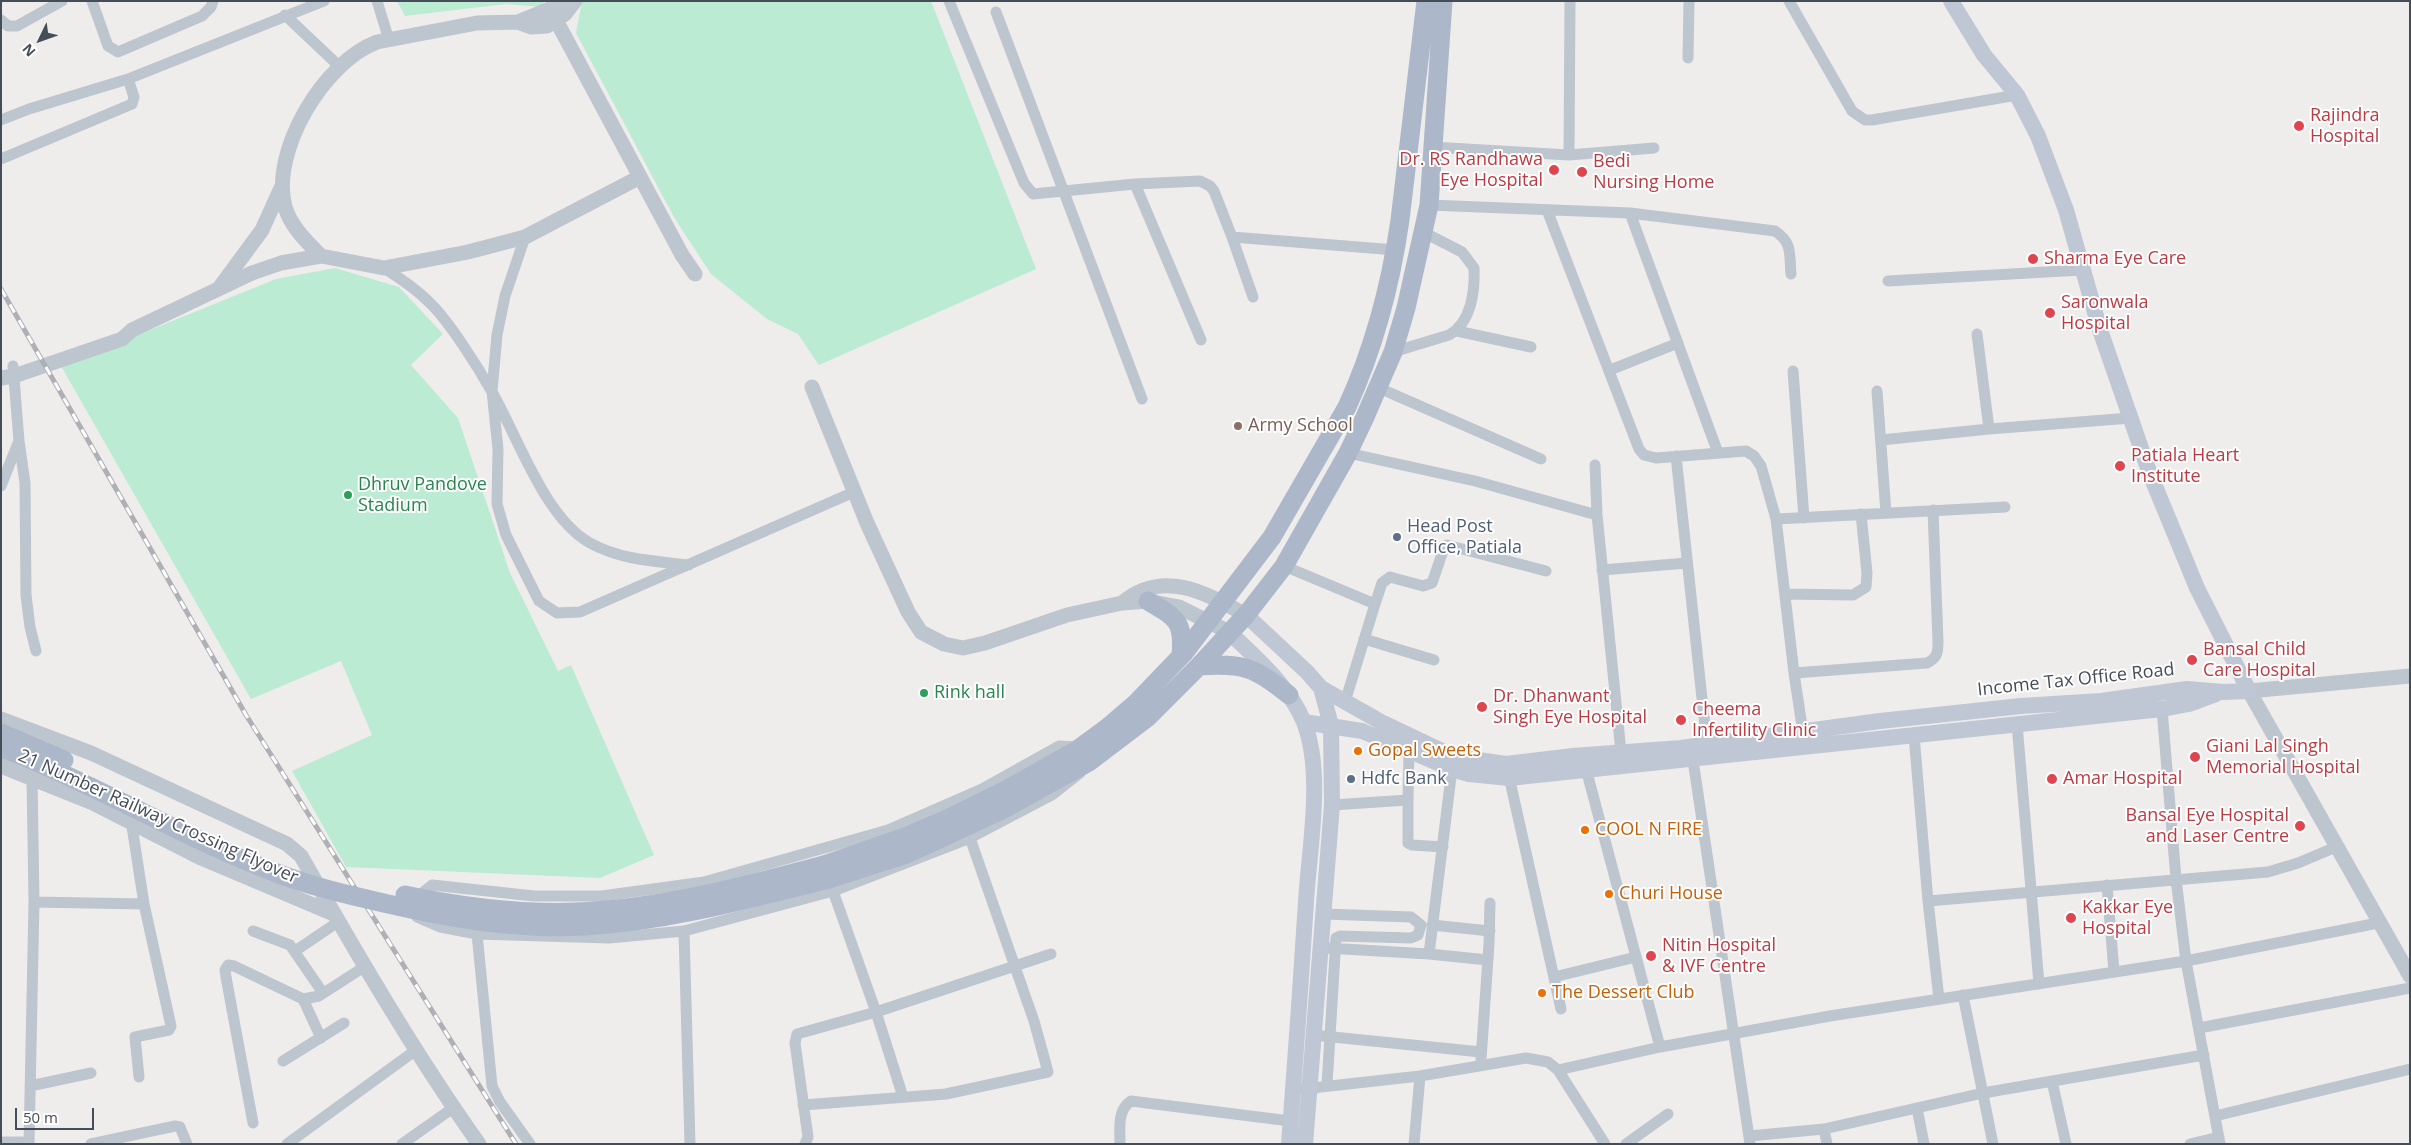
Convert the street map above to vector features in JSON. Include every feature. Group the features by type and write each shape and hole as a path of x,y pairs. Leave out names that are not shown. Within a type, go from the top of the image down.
{"main road":[{"path":"1085,754 1107,728 1135,704 1181,656 1272,537 1347,407 1357,386 1396,250 1414,117 1426,1"},
{"path":"1085,754 1147,718 1246,615 1284,566 1348,453 1379,388 1393,352 1424,232 1429,205 1444,1"},
{"path":"1952,1 1984,55 2017,95 2038,136 2066,210 2081,270 2150,474 2197,588 2249,690"},
{"path":"1148,601 1178,621 1183,635 1181,656"},
{"path":"1246,615 1307,672 1321,688 1446,753 1508,771"},
{"path":"1229,632 1267,669 1289,695 1304,722 1313,767 1312,846 1306,900 1289,1144"},
{"path":"1199,666 1231,664 1246,667 1267,677 1289,695"},
{"path":"1305,1144 1310,1088 1322,1036 1328,948 1324,914 1332,804 1330,725 1321,688"},
{"name":"Income Tax Office Road","path":"1508,771 1603,753 1707,745 1741,747 1803,733 1880,721 2021,706 2101,701 2187,689 2223,692 2249,690"},
{"path":"1304,722 1362,731 1469,774 1586,769 1693,760 1741,747 1914,735 2162,709 2189,704 2223,692"},
{"name":"21 Number Railway Crossing Flyover","path":"1,733 36,746 240,844 294,866 375,888 463,905 546,913 610,910 737,888 828,878"},
{"name":"21 Number Railway Crossing Flyover","path":"1,748 60,771 273,872 341,893 432,914 483,922 584,926 683,914 828,878 915,850 1034,794 1085,754"}],"street":[{"path":"1,20 8,26 17,26 62,1"},
{"path":"92,1 108,46 118,52 202,16 211,8 213,1"},
{"path":"1,120 29,109 128,79 324,1"},
{"path":"377,1 389,40"},
{"path":"216,292 262,230 282,186 287,154 298,127 318,92 339,66 367,46 460,25 518,22 555,11 574,1"},
{"path":"949,1 1024,183 1033,194 1135,184 1205,183 1214,191 1253,296"},
{"path":"1569,155 1570,1"},
{"path":"1789,1 1852,111 1865,120 1894,118 2017,95"},
{"path":"1688,58 1691,2"},
{"path":"555,11 682,255 695,274"},
{"path":"996,12 1061,190 1142,399"},
{"path":"285,15 339,66"},
{"path":"1,159 132,104 134,97 128,79"},
{"path":"1432,147 1569,155 1654,148"},
{"path":"36,651 30,628 26,596 24,483 8,372 122,339 132,330 264,268 321,256 384,268 423,262 525,237 640,176"},
{"path":"1135,184 1201,340"},
{"path":"282,186 285,208 292,223 321,256"},
{"path":"1429,205 1630,213 1775,231 1783,236 1789,245 1791,274"},
{"path":"1547,210 1639,449 1650,458 1746,451 1754,456 1761,466 1776,519 1803,733"},
{"path":"1630,213 1718,452"},
{"path":"1424,232 1462,252 1474,268 1468,316 1457,331"},
{"path":"525,237 500,317 492,391 498,449 497,504 501,520 539,601 547,608 557,613 580,612 854,492"},
{"path":"1232,237 1396,250"},
{"path":"384,268 411,286 431,304 492,391 552,506 569,527 589,542 628,559 691,565"},
{"path":"1888,281 2081,270"},
{"path":"1393,352 1457,331 1531,347"},
{"path":"1977,334 1989,429"},
{"path":"1610,370 1678,343"},
{"path":"1793,371 1804,518"},
{"path":"812,387 854,492 908,612 921,632 944,644 963,648 978,645 1067,615 1122,603 1148,601 1179,607 1229,632"},
{"path":"1379,388 1541,459"},
{"path":"1877,391 1886,513"},
{"path":"1881,440 2131,418"},
{"path":"1,486 18,441"},
{"path":"1348,453 1475,481 1597,515"},
{"path":"1676,456 1707,745"},
{"path":"1595,465 1597,515 1621,752"},
{"path":"1776,519 2005,508"},
{"path":"1794,673 1926,663 1935,660 1938,654 1938,642 1933,510"},
{"path":"1785,594 1853,595 1866,587 1861,514"},
{"path":"1346,702 1382,583 1390,577 1423,586 1432,583 1444,548 1447,545 1546,571"},
{"path":"1602,570 1687,563"},
{"path":"1284,566 1375,604"},
{"path":"1122,603 1135,592 1149,587 1167,585 1201,592 1246,615"},
{"path":"1364,639 1434,660"},
{"path":"2410,676 2249,690 2378,923 2410,976"},
{"path":"2162,709 2176,878 2186,961 2219,1141 2190,1144"},
{"path":"1,719 286,844 301,856 364,967 453,1108 479,1144"},
{"path":"2017,724 2039,984"},
{"path":"1914,735 1928,901 1939,999"},
{"path":"1059,746 1085,754 1077,778 1052,796 970,838 828,878 684,932 609,938 477,934 440,927 416,917 421,894 432,886 534,896 602,896 713,880 888,830 982,789 1059,746"},
{"path":"1409,750 1408,843 1412,845 1443,847"},
{"path":"1693,760 1749,1140 1824,1129 1983,1093 2204,1055"},
{"path":"1,766 62,785 199,857 336,918"},
{"path":"1429,954 1452,768"},
{"path":"1586,769 1660,1047"},
{"path":"1508,771 1561,1010"},
{"path":"1,1142 29,1143 34,902 32,777"},
{"path":"1332,804 1408,800"},
{"path":"131,820 144,904 171,1026 169,1030 135,1037 139,1077"},
{"path":"803,1105 959,1092 1048,1072 1034,1021 970,838"},
{"path":"1928,901 2176,878 2268,872 2298,863 2336,846"},
{"path":"828,878 876,1012 903,1097"},
{"path":"2107,885 2114,972"},
{"path":"534,896 521,905 516,919 524,931 534,937"},
{"path":"34,902 144,904"},
{"path":"1480,1066 1490,931 1490,903"},
{"path":"1324,914 1411,917 1421,925 1418,934 1411,938 1340,936 1328,948"},
{"path":"295,952 336,918"},
{"path":"1558,1070 1660,1047 1963,995 2186,961 2378,923"},
{"path":"1432,925 1490,931"},
{"path":"253,931 280,939 290,945 323,993"},
{"path":"684,932 690,1144"},
{"path":"477,934 492,1086 500,1102 530,1144"},
{"path":"1328,948 1429,954 1488,960"},
{"path":"805,1144 808,1137 795,1043 797,1034 876,1012 1051,954"},
{"path":"1554,977 1636,957"},
{"path":"253,1123 225,970 228,966 234,966 303,999 310,999 364,967"},
{"path":"2198,1028 2410,988"},
{"path":"1963,995 1993,1144"},
{"path":"303,999 320,1038"},
{"path":"283,1061 344,1023"},
{"path":"1327,1085 1322,1036 1482,1052"},
{"path":"287,1144 416,1050"},
{"path":"1294,1091 1327,1085 1420,1076 1526,1058 1548,1062 1558,1070 1605,1144"},
{"path":"2215,1116 2410,1068"},
{"path":"30,1086 91,1073"},
{"path":"1414,1144 1420,1076"},
{"path":"2052,1081 2066,1144"},
{"path":"1120,1144 1121,1113 1125,1105 1131,1101 1290,1121"},
{"path":"402,1144 453,1108"},
{"path":"1917,1108 1924,1144"},
{"path":"1626,1144 1668,1114"},
{"path":"91,1144 175,1126 180,1127 183,1131 187,1144"},
{"path":"1824,1129 1827,1144"}],"green space":[{"path":"397,1 544,1 542,7 506,4 405,16"},
{"path":"582,1 931,1 1036,269 819,365 798,334 767,319 711,274 675,219 576,33"},
{"path":"335,268 399,287 443,334 411,365 458,418 510,573 558,671 571,665 654,855 600,878 346,867 292,771 372,735 341,661 251,699 61,366 276,279"}],"railway":[{"path":"1,289 246,715 516,1144"}],"place":[{"name":"Rajindra Hospital","path":"2299,126"},
{"name":"Dr. RS Randhawa Eye Hospital","path":"1554,170"},
{"name":"Bedi Nursing Home","path":"1582,172"},
{"name":"Sharma Eye Care","path":"2033,259"},
{"name":"Saronwala Hospital","path":"2050,313"},
{"name":"Army School","path":"1238,426"},
{"name":"Patiala Heart Institute","path":"2120,466"},
{"name":"Dhruv Pandove Stadium","path":"348,495"},
{"name":"Head Post Office, Patiala","path":"1397,537"},
{"name":"Bansal Child Care Hospital","path":"2192,660"},
{"name":"Rink hall","path":"924,693"},
{"name":"Dr. Dhanwant Singh Eye Hospital","path":"1482,707"},
{"name":"Cheema Infertility Clinic","path":"1681,720"},
{"name":"Gopal Sweets","path":"1358,751"},
{"name":"Giani Lal Singh Memorial Hospital","path":"2195,757"},
{"name":"Hdfc Bank","path":"1351,779"},
{"name":"Amar Hospital","path":"2052,779"},
{"name":"Bansal Eye Hospital and Laser Centre","path":"2300,826"},
{"name":"COOL N FIRE","path":"1585,830"},
{"name":"Churi House","path":"1609,894"},
{"name":"Kakkar Eye Hospital","path":"2071,918"},
{"name":"Nitin Hospital & IVF Centre","path":"1651,956"},
{"name":"The Dessert Club","path":"1542,993"}]}
